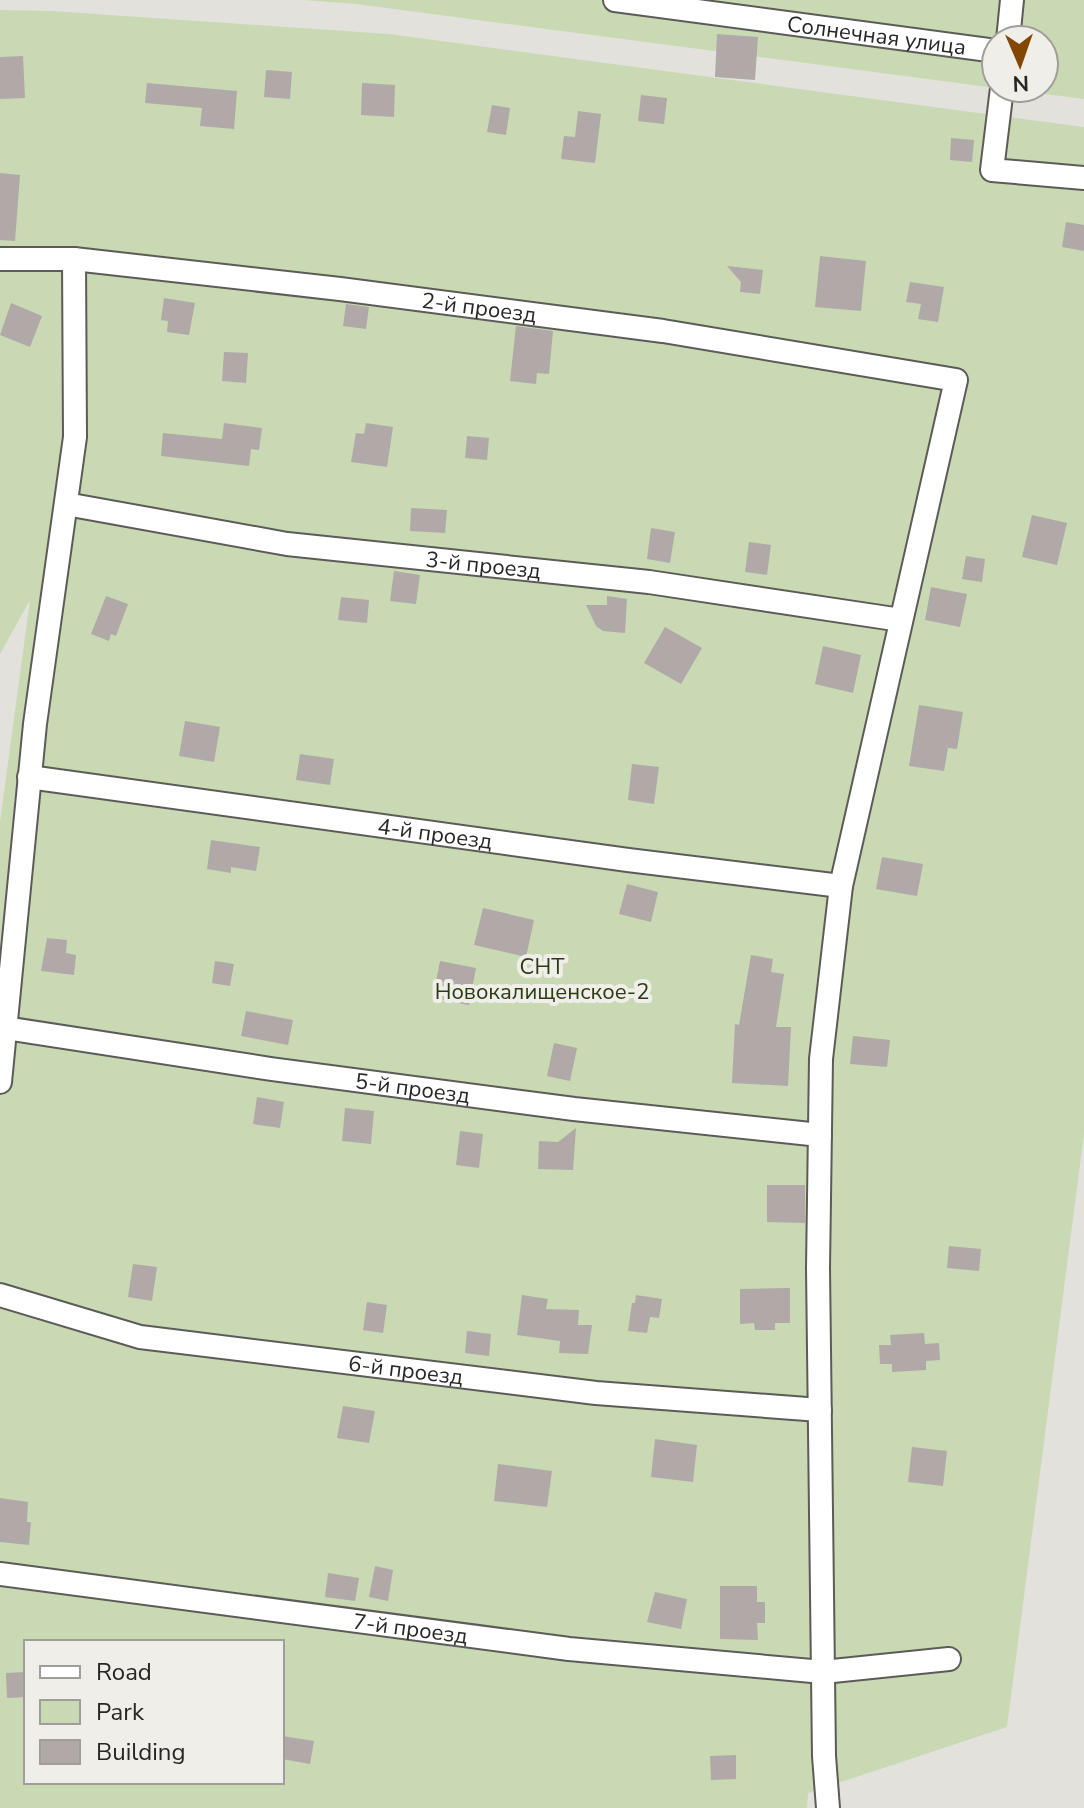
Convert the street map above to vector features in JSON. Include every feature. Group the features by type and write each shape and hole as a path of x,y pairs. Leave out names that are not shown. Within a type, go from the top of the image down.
{"street":[{"name":"Солнечная улица","path":"615,0 980,49"},
{"path":"1010,24 1012,0"},
{"path":"1000,104 992,170 1084,178"},
{"name":"2-й проезд","path":"0,259 74,259 311,285 663,331 956,380 901,620"},
{"path":"0,1082 29,777 75,437 74,259"},
{"name":"3-й проезд","path":"66,504 287,544 649,582 901,620"},
{"path":"828,1808 824,1756 820,1410 821,1059 841,886 901,620"},
{"name":"4-й проезд","path":"29,777 628,860 841,886"},
{"name":"5-й проезд","path":"5,1028 574,1109 820,1135"},
{"name":"6-й проезд","path":"0,1295 140,1337 596,1393 820,1410"},
{"name":"7-й проезд","path":"0,1574 569,1649 823,1672 949,1659"}],"green space":[{"path":"304,0 1084,0 1084,99 1060,96 1060,24 980,24 980,86 356,4"},
{"name":"СНТ Новокалищенское-2","path":"0,10 389,34 1084,127 1084,1134 1007,1727 808,1793 807,1808 0,1808 0,822 30,600 0,654"}],"building":[{"path":"717,34 758,37 755,80 715,77"},
{"path":"23,56 25,98 0,99 0,57"},
{"path":"266,70 292,72 290,99 264,97"},
{"path":"147,83 237,91 234,129 200,126 202,108 145,103"},
{"path":"362,83 395,85 394,117 361,115"},
{"path":"641,95 667,98 664,124 638,121"},
{"path":"492,105 510,108 506,135 487,132"},
{"path":"578,111 601,114 595,163 561,159 564,136 575,137"},
{"path":"951,138 974,140 972,162 950,160"},
{"path":"0,173 20,175 15,241 0,240"},
{"path":"1066,222 1084,225 1084,251 1062,247"},
{"path":"820,256 866,261 861,311 815,307"},
{"path":"727,266 763,270 760,294 740,292 741,282"},
{"path":"910,282 944,287 938,322 918,319 921,304 906,302"},
{"path":"164,298 195,303 189,335 167,332 168,321 161,320"},
{"path":"11,303 42,316 30,347 0,335"},
{"path":"346,304 369,307 366,329 343,326"},
{"path":"516,326 553,331 549,374 537,373 536,384 510,381"},
{"path":"224,352 248,353 246,383 222,381"},
{"path":"224,423 262,428 259,450 251,449 249,466 161,456 163,433 222,439"},
{"path":"366,423 393,427 387,467 351,462 356,433 364,434"},
{"path":"467,436 489,438 487,460 465,458"},
{"path":"411,508 447,510 445,533 410,531"},
{"path":"1032,515 1067,523 1057,565 1022,557"},
{"path":"651,528 675,532 670,563 647,559"},
{"path":"749,542 771,545 767,575 745,572"},
{"path":"966,556 985,559 982,582 962,579"},
{"path":"394,571 420,575 416,604 390,601"},
{"path":"931,587 967,594 960,627 925,620"},
{"path":"106,596 128,604 116,636 111,634 109,641 91,634"},
{"path":"607,596 627,599 625,633 603,631 596,626 586,605 607,605"},
{"path":"341,597 369,600 367,623 338,620"},
{"path":"665,627 702,648 681,684 644,663"},
{"path":"823,646 861,655 853,693 815,684"},
{"path":"919,705 963,712 957,749 948,748 944,771 909,766"},
{"path":"185,721 220,727 214,762 179,756"},
{"path":"300,754 334,759 330,785 296,780"},
{"path":"632,764 659,767 654,804 628,800"},
{"path":"211,840 260,847 256,871 231,867 231,873 207,869"},
{"path":"882,857 923,864 917,896 876,889"},
{"path":"627,884 658,892 651,922 619,914"},
{"path":"483,908 534,920 526,957 474,945"},
{"path":"47,938 67,940 66,953 76,955 74,975 41,971"},
{"path":"751,955 773,959 771,972 784,974 776,1027 791,1027 788,1086 732,1083 735,1024 739,1025"},
{"path":"215,961 234,964 230,986 212,983"},
{"path":"440,961 476,968 469,1005 433,998"},
{"path":"246,1011 293,1020 288,1045 241,1036"},
{"path":"853,1036 890,1040 887,1067 850,1064"},
{"path":"554,1043 577,1048 570,1081 547,1076"},
{"path":"257,1097 284,1102 280,1128 253,1124"},
{"path":"345,1108 374,1111 371,1144 342,1141"},
{"path":"576,1128 573,1170 538,1169 539,1141 558,1142"},
{"path":"460,1131 483,1134 479,1168 456,1165"},
{"path":"767,1185 805,1185 805,1223 767,1222"},
{"path":"949,1246 981,1249 979,1271 947,1268"},
{"path":"133,1264 157,1267 152,1301 128,1297"},
{"path":"790,1288 790,1323 775,1323 775,1330 755,1330 754,1323 740,1324 740,1289"},
{"path":"522,1295 548,1299 546,1309 579,1310 578,1325 592,1325 588,1354 559,1353 560,1341 517,1335"},
{"path":"636,1295 662,1299 659,1318 650,1317 647,1333 628,1331"},
{"path":"367,1302 387,1305 383,1333 363,1330"},
{"path":"467,1331 491,1334 489,1356 465,1353"},
{"path":"924,1333 925,1344 939,1343 940,1360 926,1361 926,1370 892,1372 892,1364 880,1364 879,1345 891,1345 890,1335"},
{"path":"343,1406 375,1411 369,1443 337,1438"},
{"path":"655,1439 697,1445 693,1482 651,1477"},
{"path":"912,1447 947,1451 943,1486 908,1482"},
{"path":"498,1464 552,1471 547,1507 494,1501"},
{"path":"0,1498 28,1502 27,1522 31,1522 29,1545 0,1542"},
{"path":"375,1566 393,1570 388,1601 369,1597"},
{"path":"328,1573 359,1578 355,1601 325,1597"},
{"path":"720,1586 757,1586 757,1602 765,1602 765,1623 757,1623 758,1640 720,1639"},
{"path":"655,1592 687,1599 681,1629 647,1622"},
{"path":"24,1672 24,1697 7,1698 6,1673"},
{"path":"284,1736 314,1741 310,1764 284,1759"},
{"path":"736,1755 736,1779 711,1780 710,1756"}]}
